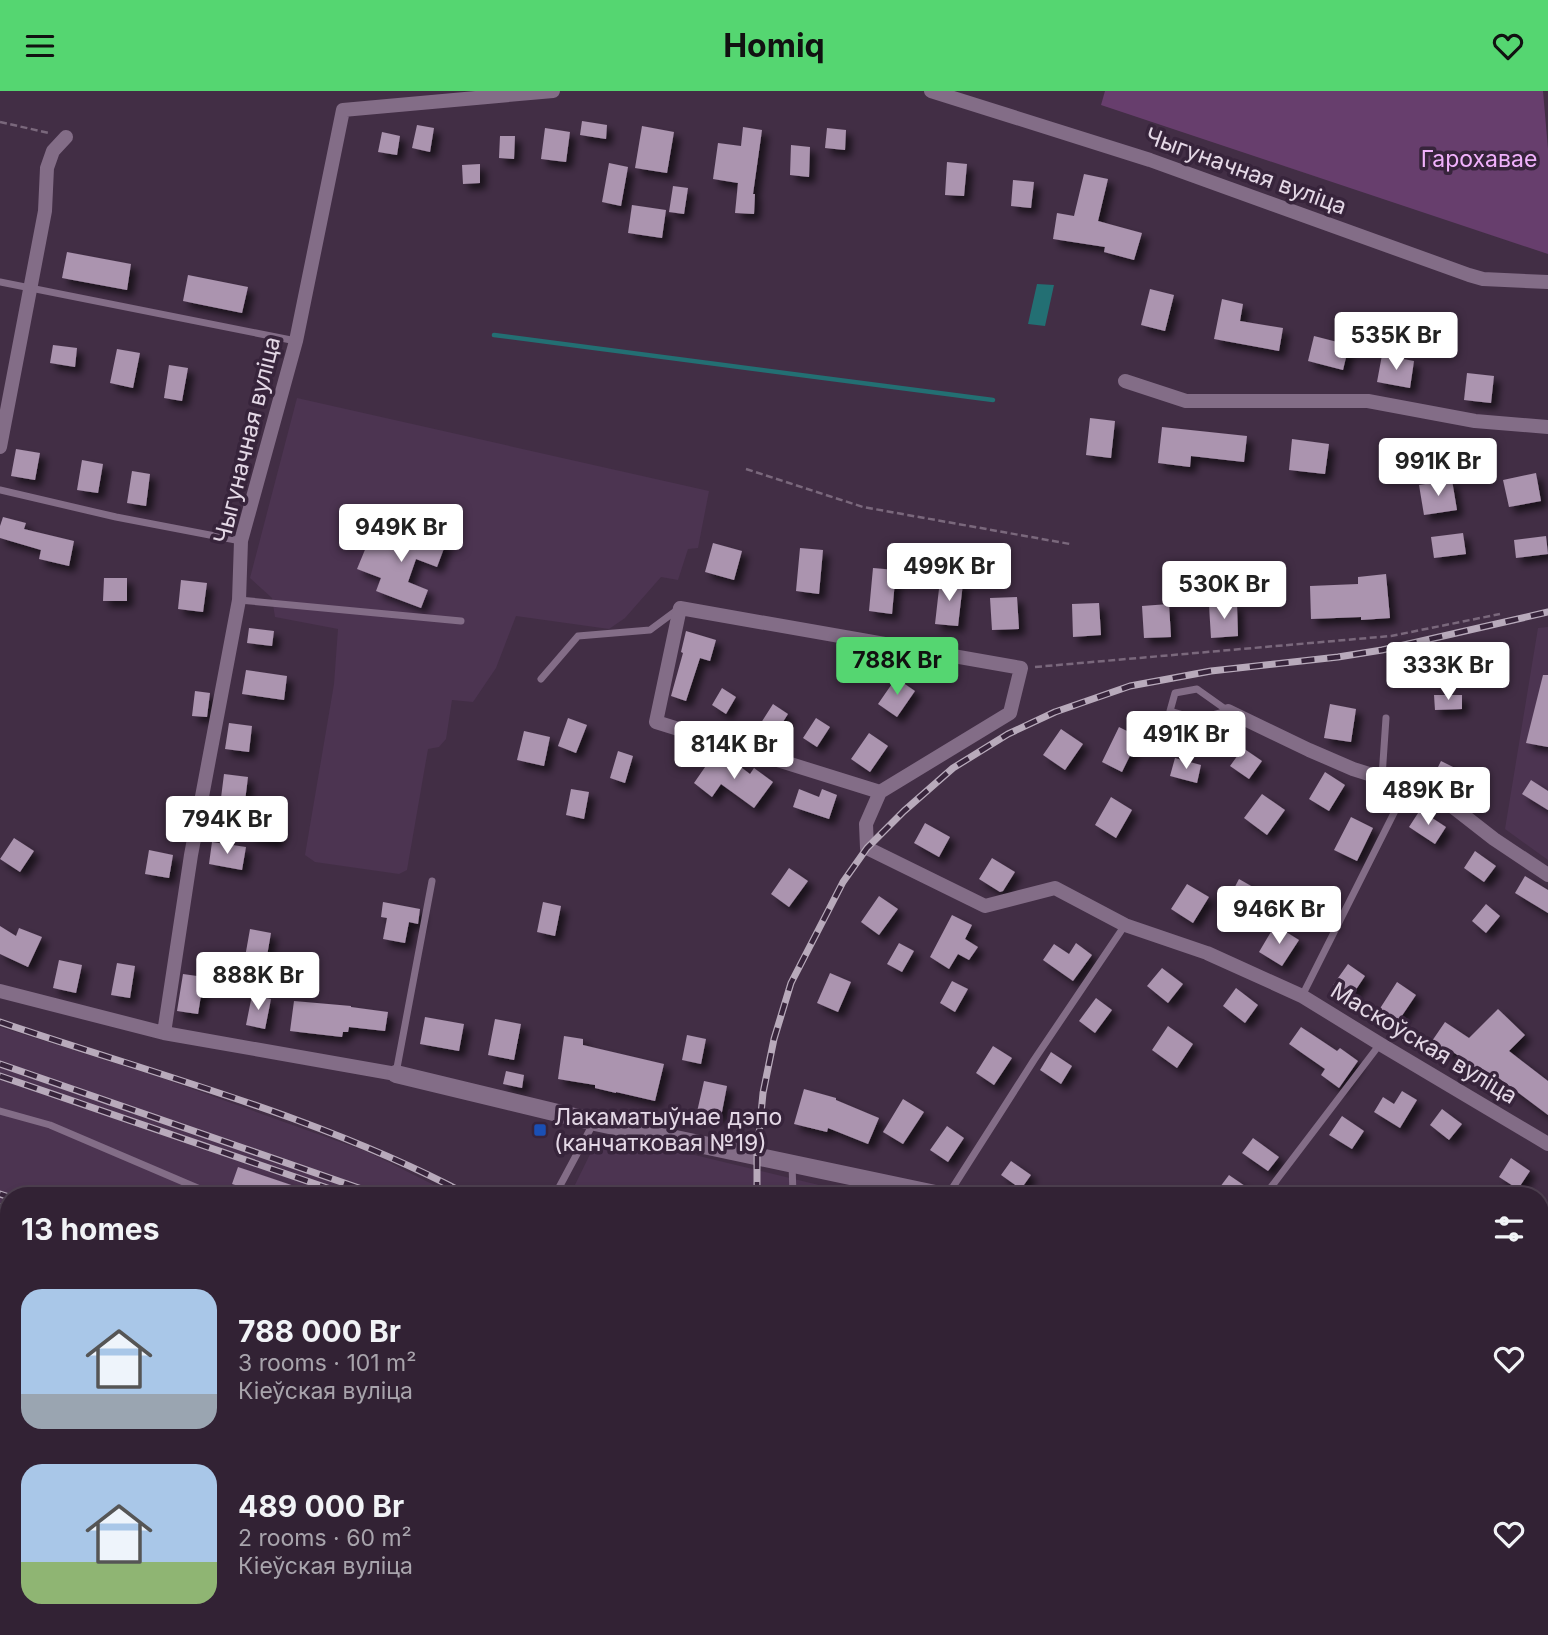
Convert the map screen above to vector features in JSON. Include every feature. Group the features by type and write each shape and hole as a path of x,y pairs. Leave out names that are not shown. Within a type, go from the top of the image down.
{"street":[{"name":"Чыгуначная вуліца","path":"164,1033 191,855 239,600 241,541 296,341 343,110 553,91"},
{"name":"Чыгуначная вуліца","path":"931,91 1150,160 1469,275 1483,279 1548,282"},
{"path":"0,447 45,211 47,168 53,151 66,137"},
{"path":"1125,381 1186,401 1368,401 1475,421 1548,428"},
{"path":"680,608 1021,668 1010,713 880,792 656,722 680,608"},
{"path":"1228,711 1353,769 1407,786 1453,807 1494,839 1548,875"},
{"name":"Маскоўская вуліца","path":"880,792 866,824 867,848 985,906 1055,888 1125,925 1207,953 1302,996 1548,1145"},
{"path":"0,991 164,1033 396,1074 595,1122 903,1187"}],"lane":[{"path":"0,282 296,341"},
{"path":"0,490 117,517 241,541"},
{"path":"239,600 461,621"},
{"path":"541,679 578,636 650,630 680,608"},
{"path":"1197,689 1228,711 1197,719 1170,711 1175,693 1197,689"},
{"path":"1382,778 1386,718"},
{"path":"1302,996 1407,786"},
{"path":"396,1074 432,881"},
{"path":"953,1187 1125,925"},
{"path":"1271,1187 1380,1044"},
{"path":"0,1111 50,1125 195,1187"},
{"path":"559,1187 595,1122"},
{"path":"792,1163 793,1187"}],"path":[{"path":"0,122 66,137"},
{"path":"746,469 863,507 1070,544"},
{"path":"1021,668 1391,636 1500,614"}],"shaded area":[{"path":"1037,284 1054,285 1045,326 1028,324"},
{"path":"297,398 709,491 698,548 688,549 678,580 661,577 625,618 609,629 516,616 496,668 473,702 452,700 446,739 439,747 428,749 407,870 399,874 315,862 305,855 334,684 338,629 275,617 272,598 250,578"},
{"path":"1548,627 1548,860 1505,829 1538,628"},
{"path":"0,1027 156,1076 368,1152 438,1187 0,1187"},
{"path":"616,1136 827,1187 574,1187 596,1142"}],"green space":[{"name":"Гарохавае","path":"1105,91 1543,91 1548,149 1548,254 1101,105"}],"building":[{"path":"582,121 607,125 606,139 580,135"},
{"path":"417,125 434,128 430,152 412,148"},
{"path":"642,126 674,132 667,173 635,168"},
{"path":"743,127 762,130 753,194 754,214 735,213 738,183 713,179 718,143 741,146"},
{"path":"545,128 570,132 566,162 541,159"},
{"path":"827,128 846,130 845,150 825,148"},
{"path":"382,132 400,136 397,155 378,152"},
{"path":"500,136 515,136 514,159 499,158"},
{"path":"791,145 810,147 809,177 790,175"},
{"path":"947,162 967,164 964,196 945,195"},
{"path":"609,163 628,167 621,206 602,202"},
{"path":"480,164 480,183 463,184 462,165"},
{"path":"1084,174 1108,179 1098,221 1142,233 1134,260 1104,252 1105,247 1053,239 1057,213 1074,216"},
{"path":"1013,180 1034,182 1031,208 1011,206"},
{"path":"673,186 688,188 684,214 669,212"},
{"path":"632,205 666,210 662,238 628,233"},
{"path":"67,252 131,264 127,290 62,278"},
{"path":"188,275 248,287 242,313 183,301"},
{"path":"1150,289 1174,295 1165,331 1141,325"},
{"path":"1222,299 1243,304 1240,321 1283,328 1279,351 1214,339"},
{"path":"1314,336 1349,345 1343,370 1308,361"},
{"path":"53,345 77,348 75,367 50,363"},
{"path":"117,349 140,353 133,388 110,383"},
{"path":"1382,355 1414,361 1410,388 1377,382"},
{"path":"169,365 188,368 182,401 164,398"},
{"path":"1467,373 1494,376 1491,403 1464,400"},
{"path":"1090,418 1115,421 1111,458 1086,455"},
{"path":"1162,427 1247,436 1244,462 1191,456 1190,467 1158,463"},
{"path":"1292,439 1329,444 1325,474 1289,470"},
{"path":"16,449 40,453 35,480 11,476"},
{"path":"82,460 103,464 98,493 77,490"},
{"path":"132,471 150,474 146,506 127,503"},
{"path":"1536,473 1541,501 1509,507 1503,480"},
{"path":"1452,480 1457,510 1424,515 1419,485"},
{"path":"3,517 26,523 24,529 74,541 69,566 39,559 41,550 0,538"},
{"path":"404,527 446,543 437,567 416,559 408,582 428,590 421,608 376,591 381,578 357,569 369,540 392,548 397,534 401,536"},
{"path":"1463,533 1466,554 1434,558 1431,537"},
{"path":"1546,536 1548,554 1516,558 1514,540"},
{"path":"713,543 742,551 734,580 705,572"},
{"path":"800,548 823,550 819,594 796,591"},
{"path":"873,568 896,570 892,614 869,611"},
{"path":"1386,574 1390,618 1311,619 1310,586 1358,584 1358,577"},
{"path":"104,578 127,578 127,601 103,601"},
{"path":"181,580 207,583 203,612 178,609"},
{"path":"940,580 963,583 958,626 935,624"},
{"path":"1017,597 1019,629 992,630 990,598"},
{"path":"1099,603 1101,635 1073,637 1072,604"},
{"path":"1169,604 1171,637 1144,638 1142,606"},
{"path":"1237,604 1238,636 1211,638 1209,605"},
{"path":"249,628 274,631 272,646 247,643"},
{"path":"686,631 716,640 710,661 700,658 686,701 671,696"},
{"path":"246,670 287,676 284,700 242,694"},
{"path":"1543,675 1548,675 1548,747 1526,743"},
{"path":"896,678 915,691 897,717 878,704"},
{"path":"722,688 736,697 726,714 712,705"},
{"path":"195,691 210,693 207,717 192,716"},
{"path":"1434,695 1462,695 1462,709 1435,710"},
{"path":"773,704 788,714 774,736 759,726"},
{"path":"1330,704 1356,709 1351,742 1324,738"},
{"path":"568,718 587,725 576,753 558,746"},
{"path":"816,718 830,727 817,747 803,738"},
{"path":"229,723 252,726 249,752 225,749"},
{"path":"1119,727 1139,737 1122,772 1102,762"},
{"path":"1061,729 1083,744 1065,770 1043,755"},
{"path":"524,731 550,737 544,766 517,760"},
{"path":"869,733 888,746 870,772 851,759"},
{"path":"1243,748 1262,761 1249,779 1230,766"},
{"path":"618,751 633,756 625,783 610,778"},
{"path":"712,757 724,766 729,758 750,774 754,768 773,782 754,808 721,784 712,797 694,783"},
{"path":"1175,758 1201,765 1197,783 1170,776"},
{"path":"1441,761 1467,774 1461,787 1435,773"},
{"path":"1325,772 1345,785 1329,811 1309,799"},
{"path":"224,774 248,777 244,809 220,806"},
{"path":"1531,780 1548,791 1548,810 1522,794"},
{"path":"571,789 589,792 584,819 566,815"},
{"path":"799,789 819,797 822,789 837,795 829,819 793,807"},
{"path":"1262,794 1285,810 1267,835 1244,818"},
{"path":"1111,797 1132,810 1116,838 1095,825"},
{"path":"168,806 189,809 185,831 166,828"},
{"path":"1420,810 1446,827 1435,844 1409,827"},
{"path":"253,817 280,823 276,842 249,836"},
{"path":"1351,817 1373,828 1357,861 1334,850"},
{"path":"925,823 950,837 939,857 914,843"},
{"path":"14,838 34,851 20,872 0,859"},
{"path":"212,842 246,847 242,870 209,864"},
{"path":"149,850 173,855 169,878 145,874"},
{"path":"1475,851 1496,866 1484,882 1464,868"},
{"path":"992,858 1015,872 1000,892 979,879"},
{"path":"789,868 808,881 789,907 771,894"},
{"path":"1525,876 1548,890 1548,913 1515,893"},
{"path":"1239,879 1272,898 1260,920 1227,902"},
{"path":"1187,884 1209,897 1193,923 1171,909"},
{"path":"879,896 898,909 879,935 861,922"},
{"path":"383,902 420,909 418,924 409,922 405,943 383,939 387,918 381,917"},
{"path":"543,902 561,906 555,936 537,932"},
{"path":"1486,904 1500,916 1486,933 1472,921"},
{"path":"952,915 972,925 965,939 978,947 969,960 958,954 949,969 930,957"},
{"path":"1275,925 1299,940 1282,966 1259,952"},
{"path":"0,926 16,936 19,928 42,937 28,967 0,954"},
{"path":"250,929 271,933 265,967 244,963"},
{"path":"899,943 914,951 902,972 887,964"},
{"path":"1076,943 1092,955 1073,981 1043,960 1054,944 1069,954"},
{"path":"59,960 82,965 76,993 53,988"},
{"path":"117,963 135,966 130,998 111,995"},
{"path":"1348,964 1365,976 1351,997 1333,985"},
{"path":"1162,968 1183,984 1168,1003 1147,986"},
{"path":"830,973 851,982 838,1012 817,1003"},
{"path":"183,974 204,977 198,1014 177,1011"},
{"path":"952,981 968,989 955,1012 940,1003"},
{"path":"1397,982 1416,995 1397,1023 1379,1010"},
{"path":"1236,988 1258,1005 1245,1023 1223,1006"},
{"path":"252,995 271,999 265,1029 246,1025"},
{"path":"1096,998 1112,1010 1095,1033 1079,1021"},
{"path":"294,1001 388,1012 385,1031 349,1027 342,1037 290,1031"},
{"path":"1498,1009 1525,1035 1509,1051 1548,1081 1548,1115 1492,1073 1489,1077 1432,1041 1445,1022 1469,1038"},
{"path":"425,1017 464,1024 459,1051 420,1044"},
{"path":"495,1019 521,1024 514,1060 488,1055"},
{"path":"1168,1026 1193,1044 1177,1068 1152,1050"},
{"path":"1301,1027 1337,1051 1340,1048 1358,1061 1339,1088 1321,1075 1325,1069 1289,1044"},
{"path":"687,1035 706,1039 701,1064 682,1060"},
{"path":"564,1036 583,1039 583,1045 664,1064 655,1101 595,1088 595,1085 558,1079"},
{"path":"993,1046 1012,1058 994,1085 976,1073"},
{"path":"1051,1052 1072,1066 1061,1084 1040,1070"},
{"path":"506,1071 524,1075 522,1088 503,1084"},
{"path":"704,1081 727,1086 721,1117 697,1112"},
{"path":"804,1089 836,1098 879,1118 868,1144 828,1128 827,1132 794,1124"},
{"path":"1402,1091 1417,1100 1400,1128 1374,1112 1383,1097 1394,1104"},
{"path":"903,1099 924,1112 903,1144 883,1132"},
{"path":"1442,1109 1462,1124 1449,1140 1430,1125"},
{"path":"1342,1116 1364,1131 1352,1149 1329,1135"},
{"path":"947,1126 964,1138 948,1162 930,1150"},
{"path":"1253,1138 1279,1157 1268,1171 1242,1153"},
{"path":"1511,1158 1530,1171 1519,1187 1499,1177"},
{"path":"1011,1161 1031,1175 1022,1187 1018,1187 1001,1175"},
{"path":"238,1167 297,1187 242,1187 232,1184"},
{"path":"1229,1175 1246,1187 1220,1187"}],"waterway":[{"path":"494,335 993,400"}],"railway":[{"path":"757,1187 763,1093 774,1039 791,983 843,882 867,848 953,768 1008,734 1055,712 1130,686 1211,671 1382,650 1548,612"},
{"path":"0,1022 297,1120 412,1167 452,1187"},
{"path":"0,1064 356,1187"},
{"path":"0,1076 325,1187"}],"place":[{"name":"Лакаматыўнае дэпо (канчатковая №19)","path":"540,1130"}]}
